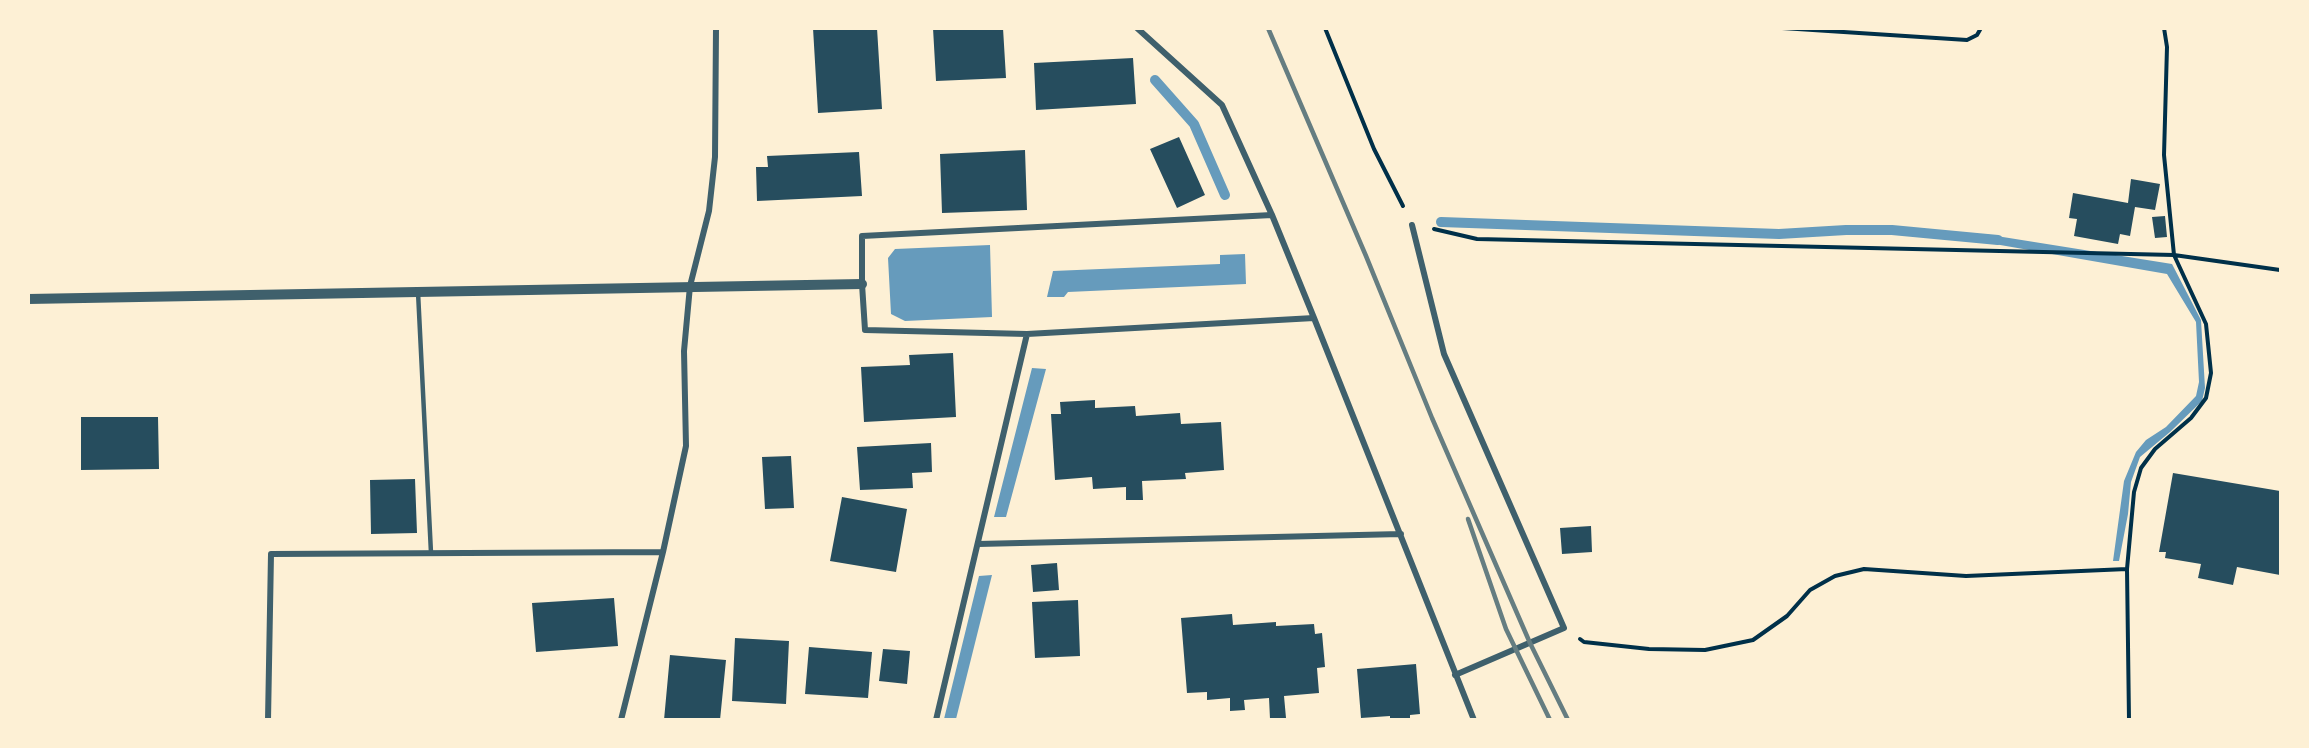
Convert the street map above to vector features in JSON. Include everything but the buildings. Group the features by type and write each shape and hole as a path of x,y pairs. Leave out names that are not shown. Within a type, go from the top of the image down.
{"street":[{"path":"621,720 663,552 686,446 684,351 690,286 709,211 715,157 716,28"},
{"path":"1137,28 1222,105 1272,215 1474,720"},
{"path":"1272,215 862,236 865,330 1027,334 1314,318"},
{"path":"1412,225 1444,354 1564,628 1455,675"},
{"path":"28,299 862,284"},
{"path":"936,720 1027,334"},
{"path":"978,544 1401,534"},
{"path":"268,720 271,554 663,552"}],"lane":[{"path":"418,291 431,553"}],"path":[{"path":"1324,28 1374,149 1412,225 1477,239 2174,255 2280,270"},
{"path":"1782,28 1967,40 1977,35 1981,28"},
{"path":"2129,720 2127,569 2134,492 2141,468 2155,449 2191,418 2206,398 2211,373 2206,324 2174,255 2164,155 2167,47 2164,28"},
{"path":"1564,628 1584,642 1649,649 1705,650 1754,640 1787,616 1810,590 1835,576 1864,569 1966,576 2127,569"}],"water":[{"path":"1984,234 2172,264 2201,320 2205,388 2202,401 2140,457 2131,482 2128,514 2119,561 2113,561 2124,481 2136,452 2146,440 2166,427 2196,396 2199,382 2196,322 2167,274 1983,242"},
{"path":"990,245 992,317 905,321 891,314 888,258 895,249"},
{"path":"1245,254 1246,284 1068,292 1064,297 1047,297 1053,271 1220,264 1220,255"},
{"path":"1032,368 1046,369 1006,517 994,517"},
{"path":"992,575 956,719 944,719 979,576"}],"waterway":[{"path":"1155,80 1194,124 1225,195"},
{"path":"1441,222 1779,234 1892,230 1998,240"}],"railway":[{"path":"1268,28 1366,256 1432,418 1530,643 1568,720"},
{"path":"1468,519 1506,629 1550,720"}]}
